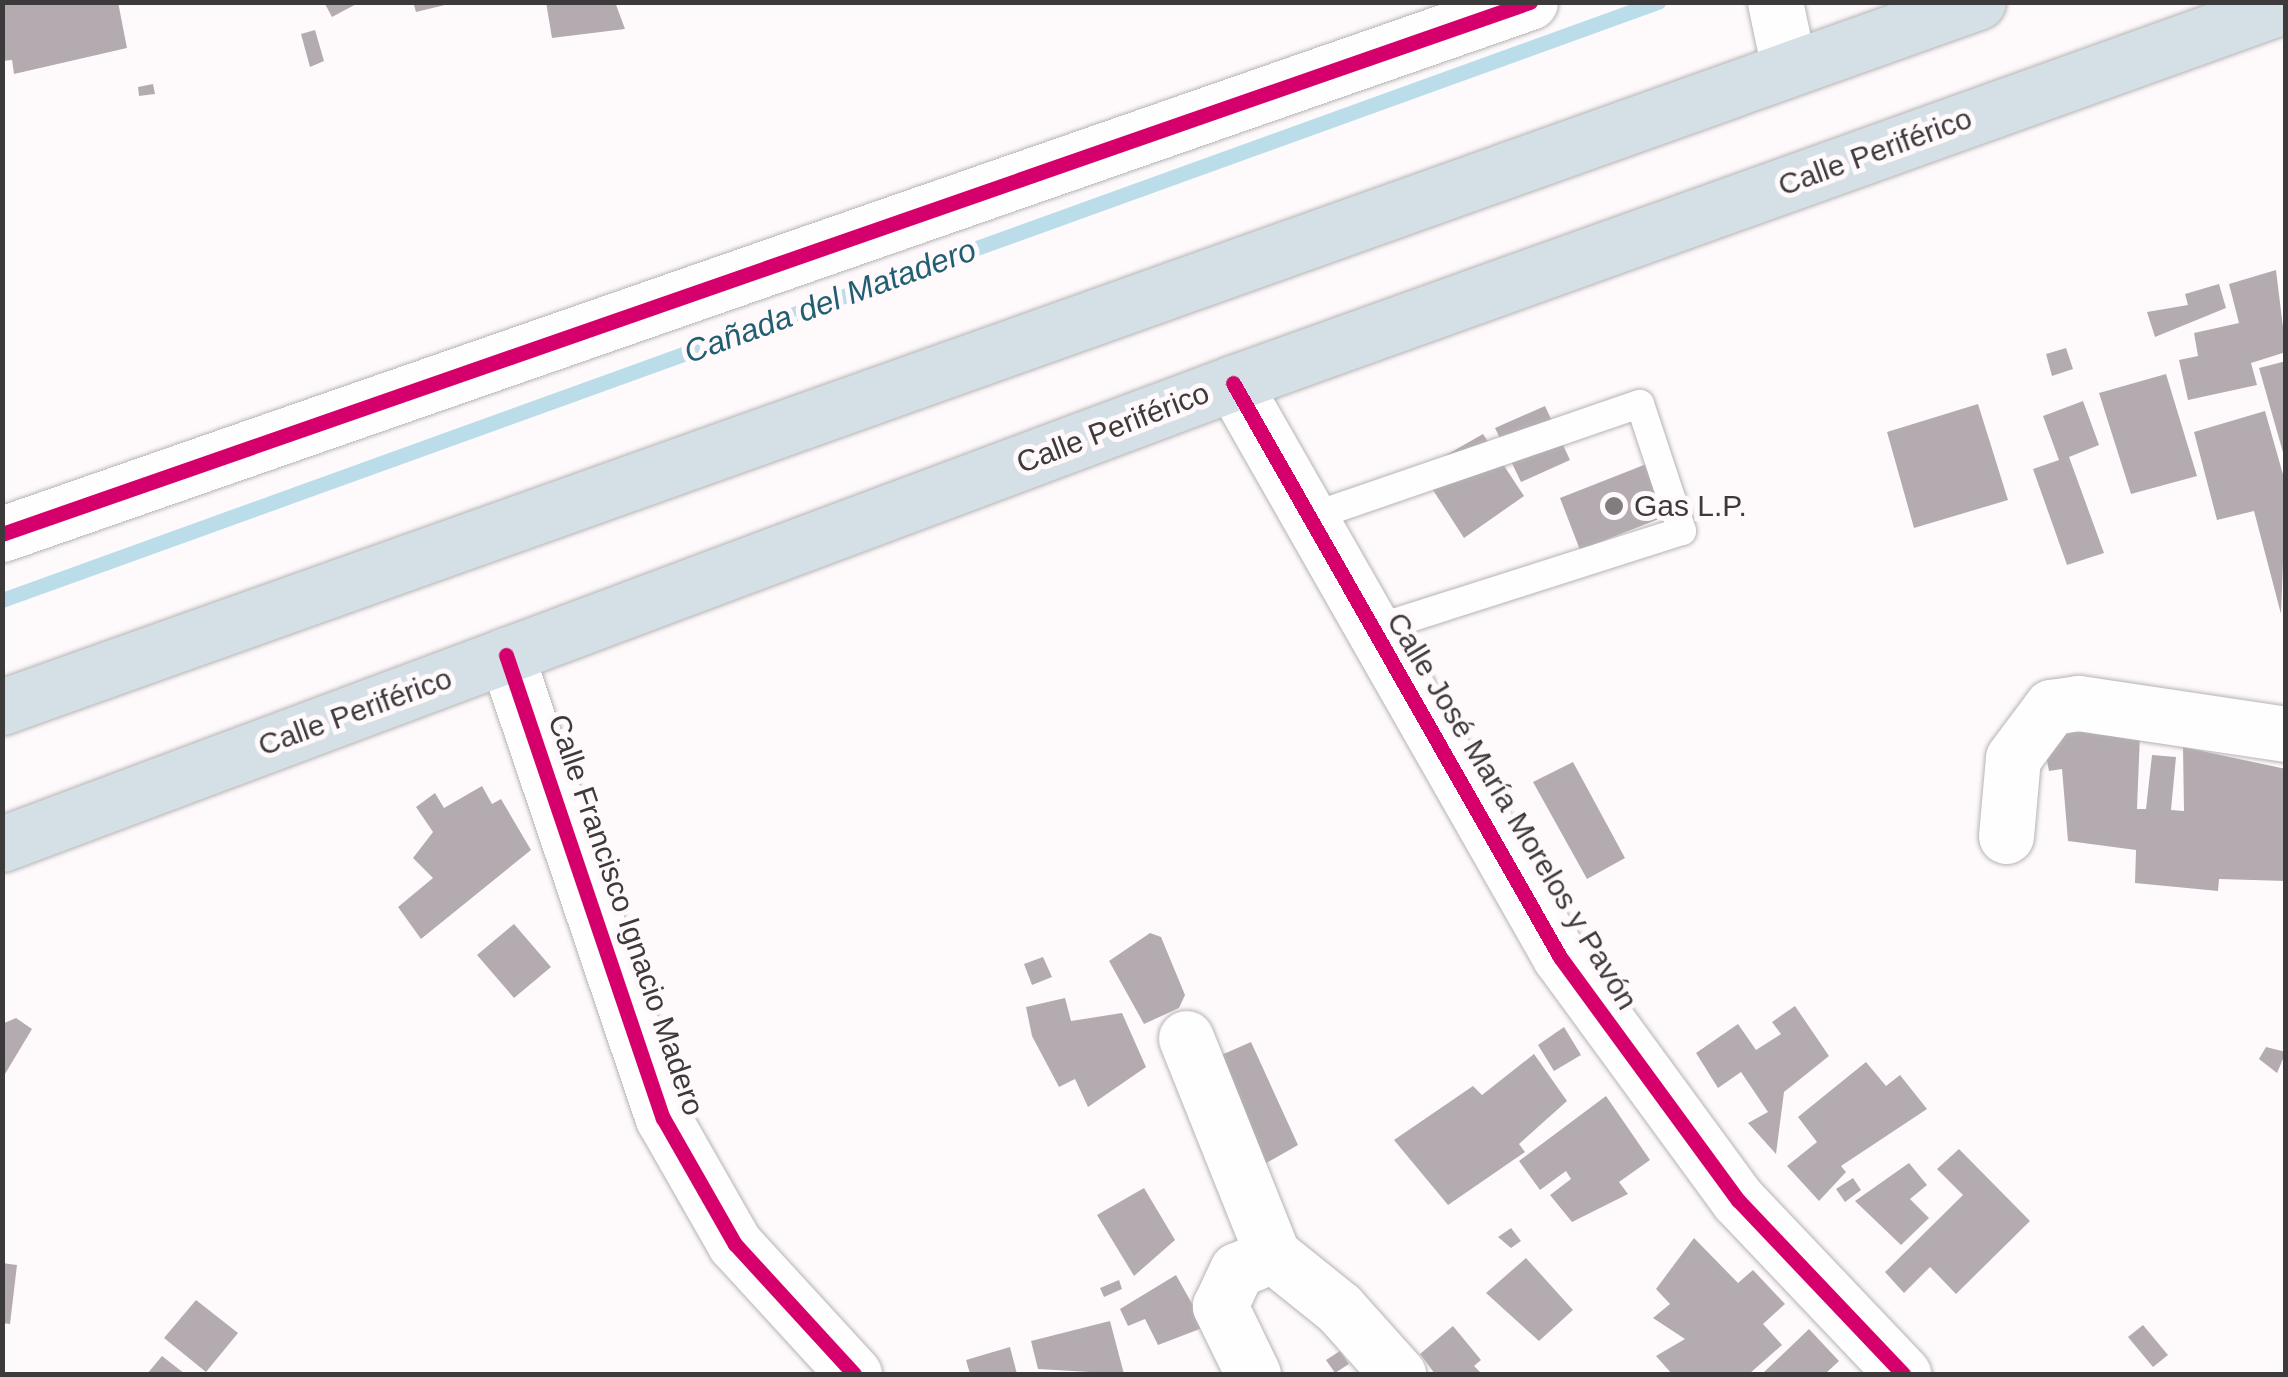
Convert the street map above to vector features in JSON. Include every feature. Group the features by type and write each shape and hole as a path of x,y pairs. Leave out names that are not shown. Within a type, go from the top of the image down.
{"highway":[{"path":"2,707 1978,2"},
{"name":"Calle Periférico","path":"2,844 1233,383 2286,6"}],"street":[{"path":"2,534 1530,2"},
{"path":"1775,4 1789,68"},
{"name":"Calle José María Morelos y Pavón","path":"1233,383 1370,630 1560,958 1651,1088 1738,1200 1903,1374"},
{"name":"Calle Francisco Ignacio Madero","path":"506,655 663,1118 735,1244 854,1374"},
{"path":"2006,836 2013,758 2051,708 2079,704 2286,734"},
{"path":"1186,1038 1272,1255 1339,1308 1398,1374"},
{"path":"1253,1374 1220,1306 1237,1270 1272,1255"}],"lane":[{"path":"1308,518 1640,404 1682,531 1370,630"}],"building":[{"path":"2,2 118,2 127,48 14,74 12,60 2,61"},
{"path":"324,2 360,2 332,17"},
{"path":"413,2 449,2 449,4 416,12"},
{"path":"546,2 615,2 625,29 552,38"},
{"path":"315,30 324,61 310,67 301,34"},
{"path":"153,84 155,94 139,96 138,87"},
{"path":"2276,270 2286,352 2251,363 2257,385 2188,400 2179,360 2198,356 2194,333 2239,323 2229,284"},
{"path":"2219,284 2226,308 2155,337 2147,312 2188,305 2185,294"},
{"path":"2066,348 2073,369 2052,376 2046,354"},
{"path":"2286,361 2286,456 2284,456 2259,368"},
{"path":"2166,374 2197,476 2131,494 2099,393"},
{"path":"2083,401 2099,445 2069,457 2104,553 2067,565 2033,469 2059,460 2043,416"},
{"path":"1978,404 2008,500 1914,528 1887,432"},
{"path":"1545,406 1570,460 1521,482 1495,428"},
{"path":"2265,411 2286,485 2281,614 2254,511 2217,520 2194,432"},
{"path":"1483,434 1524,496 1464,538 1420,470"},
{"name":"Gas L.P.","path":"1649,463 1669,515 1580,550 1560,498"},
{"path":"2100,725 2140,734 2137,809 2146,809 2152,755 2176,757 2171,810 2184,811 2183,747 2286,769 2286,881 2219,879 2218,891 2135,883 2136,850 2068,841 2062,769 2049,771 2045,751 2058,736"},
{"path":"1573,762 1625,858 1587,879 1533,782"},
{"path":"482,786 492,804 501,799 531,850 421,939 398,907 433,878 413,858 433,832 416,807 435,793 444,808"},
{"path":"514,924 551,967 514,998 477,955"},
{"path":"1150,933 1161,937 1185,995 1179,1008 1144,1024 1109,961"},
{"path":"1043,957 1052,977 1032,985 1024,964"},
{"path":"1065,998 1071,1021 1122,1013 1146,1067 1088,1107 1075,1079 1059,1087 1032,1036 1026,1007"},
{"path":"1795,1006 1829,1056 1784,1092 1776,1154 1748,1123 1768,1112 1741,1072 1718,1088 1696,1053 1738,1024 1756,1050 1781,1034 1772,1022"},
{"path":"16,1018 32,1029 2,1079 2,1024"},
{"path":"1564,1027 1581,1055 1554,1071 1538,1045"},
{"path":"1251,1042 1298,1145 1240,1178 1178,1074"},
{"path":"2266,1047 2286,1052 2277,1073 2259,1059"},
{"path":"1534,1054 1567,1101 1519,1144 1525,1152 1448,1205 1394,1140 1473,1086 1482,1095"},
{"path":"1866,1062 1886,1086 1900,1075 1927,1109 1841,1166 1846,1172 1819,1201 1787,1166 1817,1142 1798,1117"},
{"path":"1606,1096 1650,1160 1619,1182 1628,1194 1572,1222 1550,1195 1571,1179 1566,1171 1540,1190 1519,1161"},
{"path":"1959,1149 2030,1221 1956,1294 1930,1267 1904,1293 1885,1272 1963,1195 1937,1169"},
{"path":"1909,1163 1927,1185 1910,1199 1929,1218 1901,1245 1855,1201"},
{"path":"1853,1178 1861,1190 1845,1202 1836,1189"},
{"path":"1144,1188 1175,1240 1134,1276 1097,1215"},
{"path":"1511,1228 1521,1241 1511,1248 1498,1237"},
{"path":"1694,1238 1738,1283 1753,1270 1785,1304 1763,1324 1782,1345 1749,1374 1672,1374 1656,1356 1685,1339 1653,1318 1670,1304 1656,1289"},
{"path":"1526,1258 1573,1310 1539,1341 1486,1293"},
{"path":"2,1263 17,1265 10,1324 2,1323"},
{"path":"1176,1275 1205,1327 1158,1345 1145,1319 1128,1326 1120,1309"},
{"path":"1119,1280 1122,1289 1104,1297 1100,1288"},
{"path":"196,1300 238,1333 206,1372 164,1338"},
{"path":"1110,1321 1124,1374 1038,1369 1031,1341"},
{"path":"2143,1325 2168,1355 2153,1367 2128,1337"},
{"path":"1453,1326 1481,1360 1474,1366 1482,1374 1435,1374 1420,1354"},
{"path":"1809,1329 1839,1361 1825,1374 1762,1374"},
{"path":"1010,1347 1017,1374 970,1374 966,1360"},
{"path":"1340,1351 1349,1364 1335,1373 1326,1360"},
{"path":"162,1356 185,1374 147,1374"}],"waterway":[{"name":"Cañada del Matadero","path":"2,600 1658,2"}],"cycle path":[{"path":"2,534 1530,2"},
{"path":"1233,383 1560,957 1738,1200 1903,1374"},
{"path":"506,655 663,1118 735,1244 854,1374"}],"place":[{"name":"Gas L.P.","path":"1614,506"}]}
